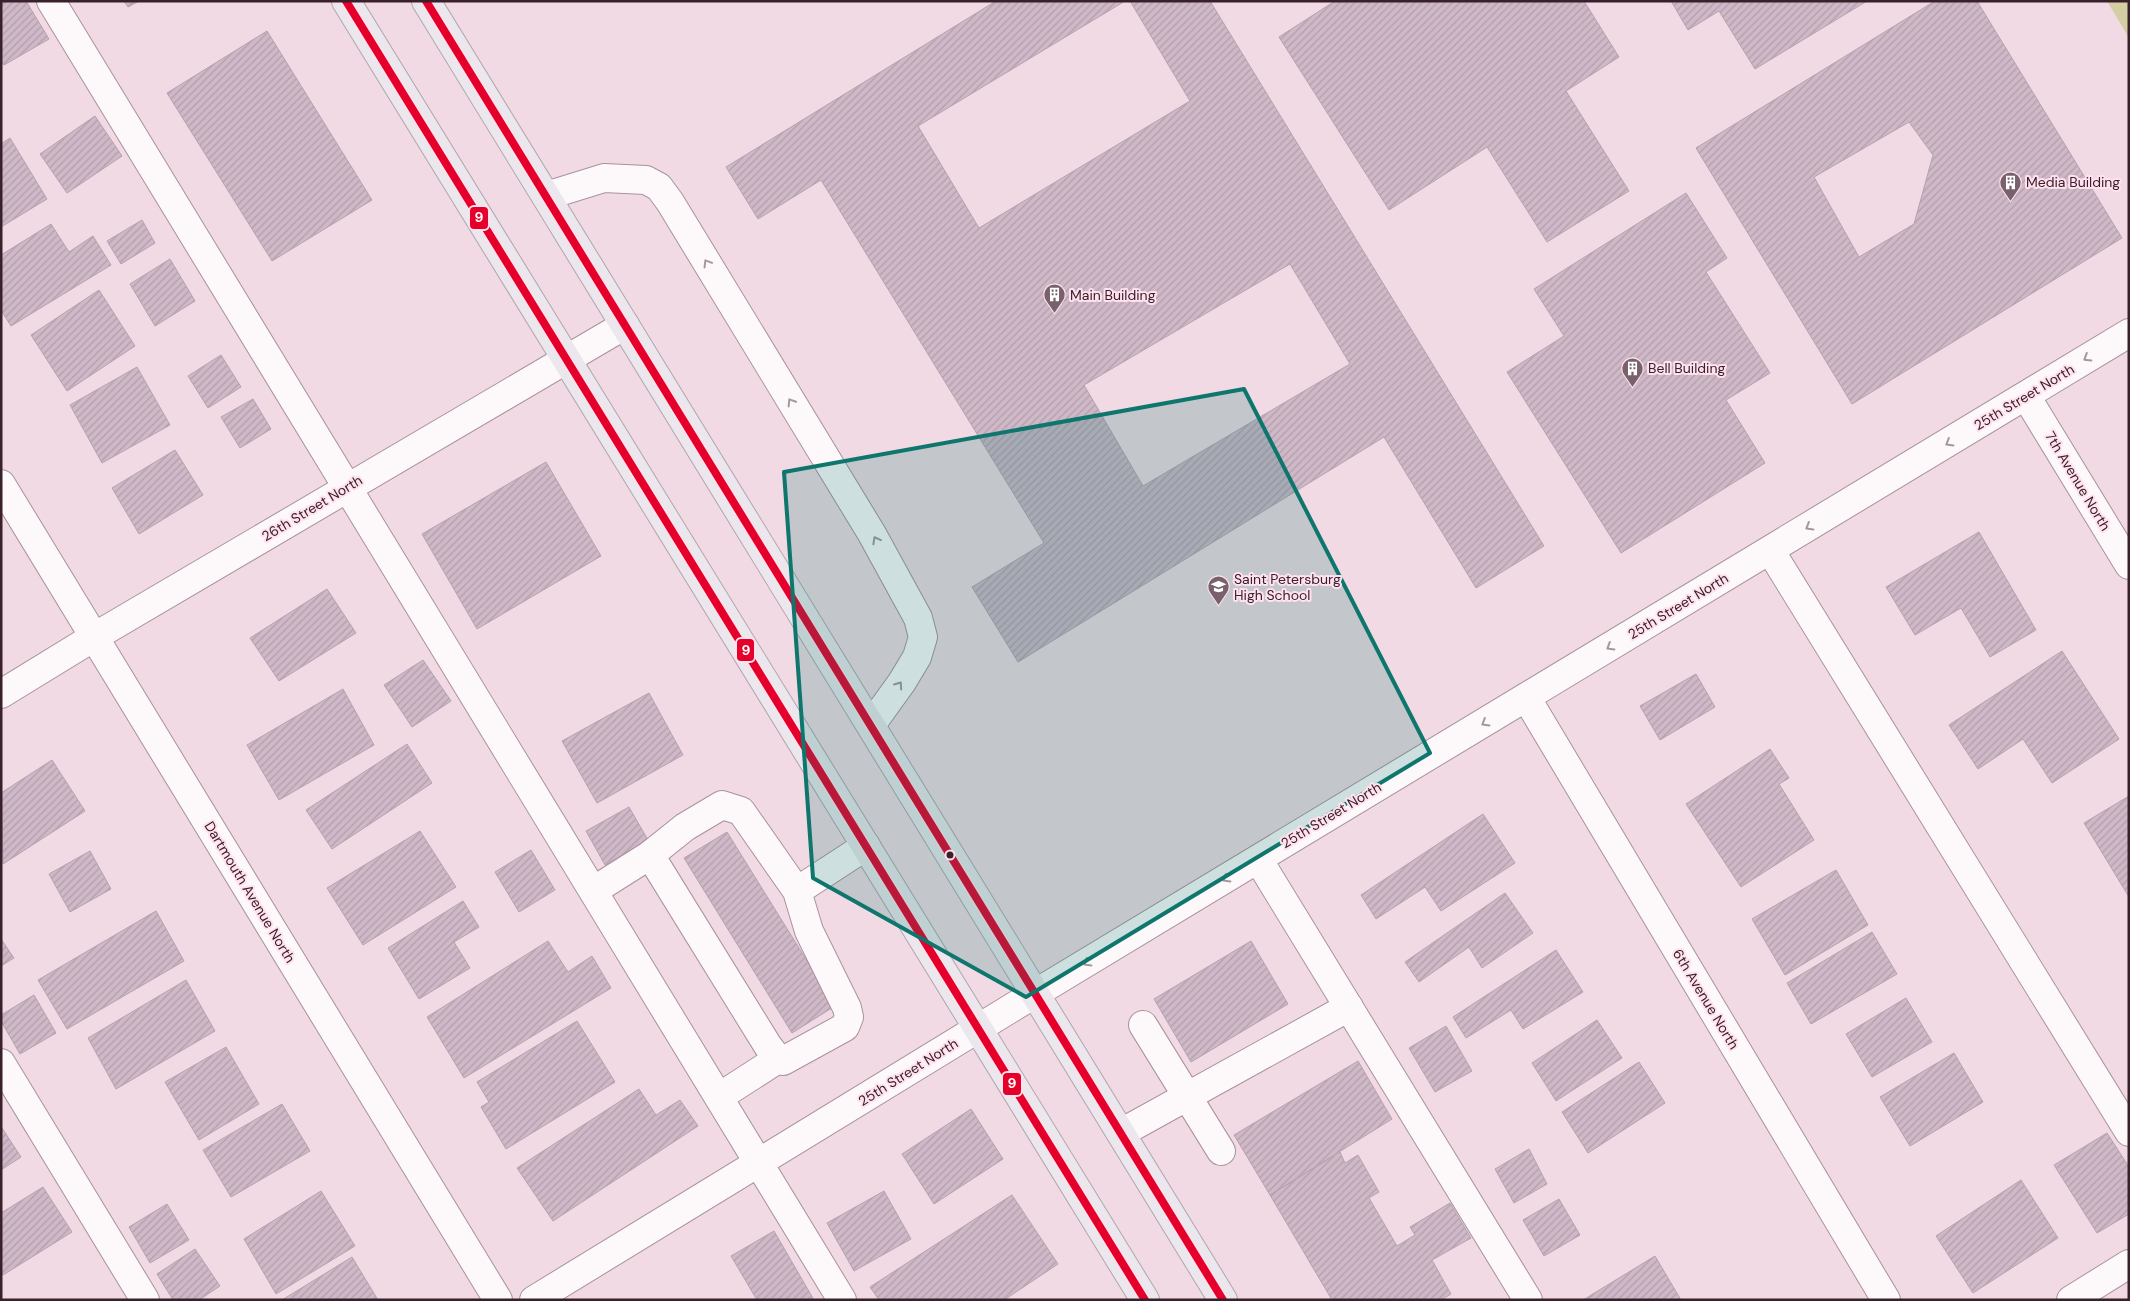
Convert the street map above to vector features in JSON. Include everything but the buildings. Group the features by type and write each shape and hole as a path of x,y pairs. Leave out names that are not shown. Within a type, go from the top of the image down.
{"main road":[{"path":"346,1 1145,1300"},
{"path":"426,1 1223,1300"}],"street":[{"path":"51,1 842,1300"},
{"path":"546,196 604,178 613,178 646,180 659,187 670,202 872,534 918,618 923,637 917,657 902,682 871,725"},
{"name":"26th Street North","path":"1,694 94,637 625,325"},
{"name":"25th Street North","path":"534,1300 1036,993 2129,333"},
{"name":"7th Avenue North","path":"2026,396 2129,565"},
{"name":"Dartmouth Avenue North","path":"1,484 498,1300"},
{"path":"1770,550 2129,1132"},
{"name":"6th Avenue North","path":"1526,697 1886,1300"},
{"path":"593,891 650,855 685,827 722,805 741,810 797,891 809,931 847,1008 850,1017 845,1027 789,1059 783,1061 778,1059 768,1046 650,855"},
{"path":"797,891 866,846"},
{"path":"1258,859 1528,1300"},
{"path":"1121,1133 1349,1007"},
{"path":"1143,1025 1221,1151"},
{"path":"719,1097 778,1059"},
{"path":"1,1062 145,1300"},
{"path":"2071,1300 2129,1264"}],"highlighted area":[{"path":"1244,389 1430,753 1026,997 813,878 784,472"}],"shaded area":[{"path":"2107,1 2129,1 2129,38"}],"transit line":[{"name":"9","path":"346,1 1145,1300"},
{"name":"9","path":"426,1 1223,1300"}],"place":[{"name":"Media Building","path":"2010,201"},
{"name":"Main Building","path":"1054,314"},
{"name":"Bell Building","path":"1632,387"},
{"name":"Saint Petersburg High School","path":"1218,606"}]}
